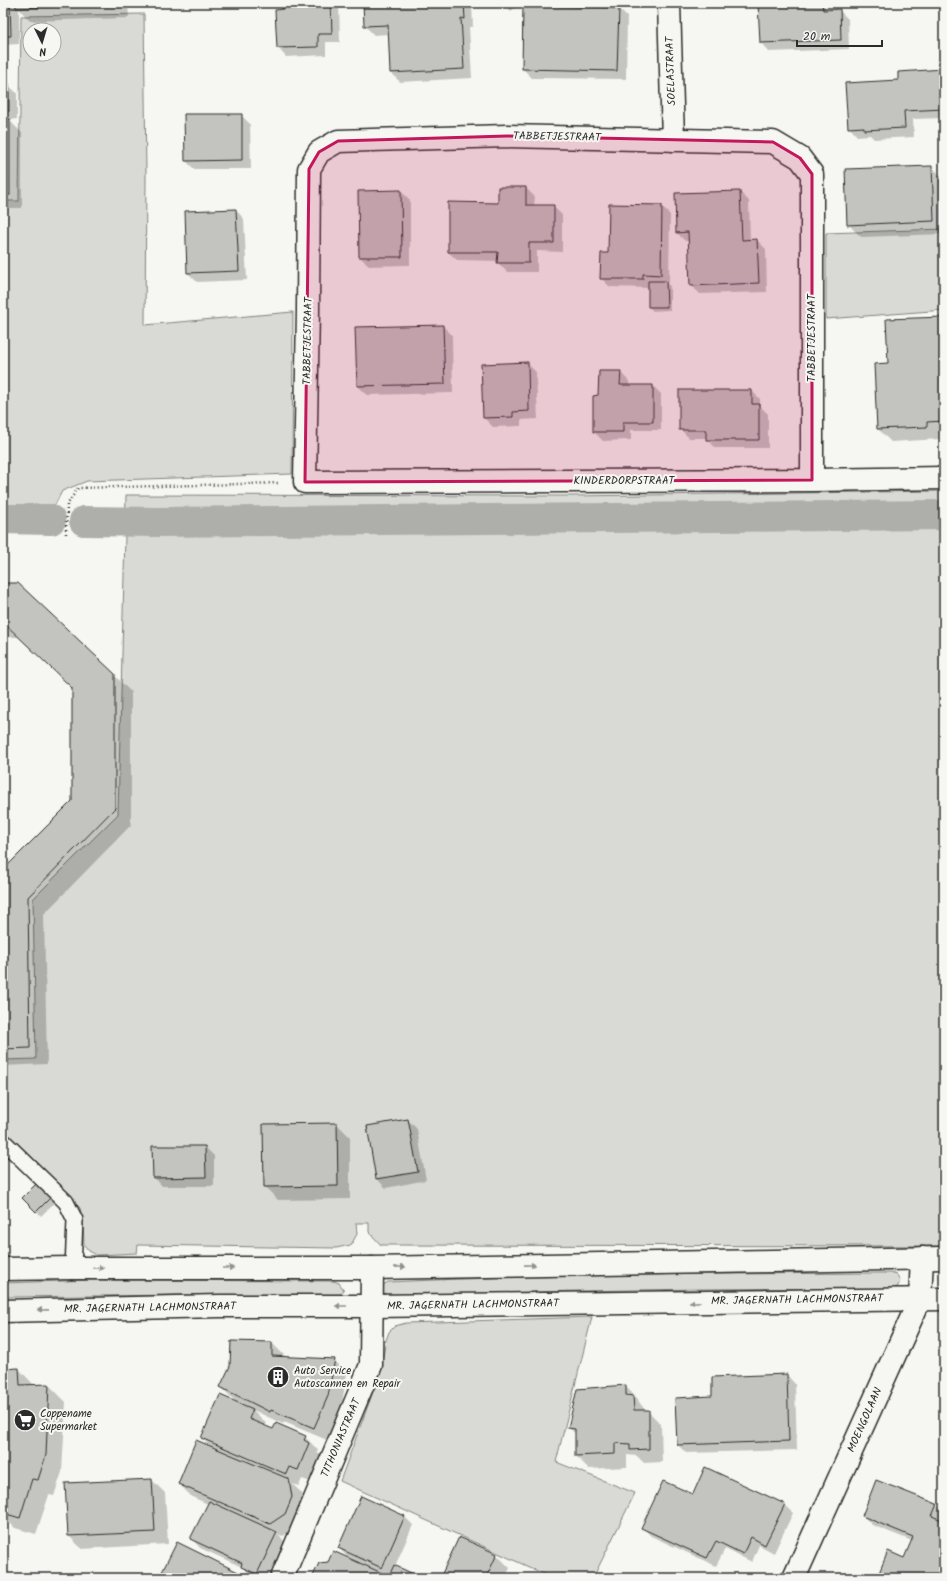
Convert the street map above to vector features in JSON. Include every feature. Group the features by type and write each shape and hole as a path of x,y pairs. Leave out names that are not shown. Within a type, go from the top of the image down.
{"street":[{"name":"SOELASTRAAT","path":"669,3 673,140"},
{"name":"TABBETJESTRAAT","path":"305,482 309,168 319,152 338,141 508,136 772,142 800,158 812,174 812,480"},
{"name":"KINDERDORPSTRAAT","path":"305,482 944,478"},
{"name":"MOENGOLAAN","path":"794,1578 920,1299 922,1258"},
{"path":"3,1269 372,1268 944,1258"},
{"name":"TITHONIASTRAAT","path":"282,1578 371,1365 372,1268"},
{"name":"MR. JAGERNATH LACHMONSTRAAT","path":"3,1311 220,1306 372,1306 944,1299"}],"lane":[{"path":"3,1141 66,1202 75,1220 73,1268"}],"path":[{"path":"66,534 67,505 78,488 305,482"}],"highlighted area":[{"path":"507,136 773,142 800,158 812,174 812,480 305,482 309,169 319,152 338,141"}],"shaded area":[{"path":"144,14 146,174 145,325 293,312 292,474 87,481 62,491 55,505 3,505 3,201 19,201 21,16"},
{"path":"944,229 944,310 826,319 826,233"},
{"path":"944,491 944,1246 381,1245 369,1232 369,1223 356,1223 357,1234 351,1245 336,1248 138,1245 137,1253 97,1255 89,1251 84,1245 83,1222 80,1208 50,1175 3,1129 3,1060 36,1059 33,899 118,814 126,495 572,496"},
{"path":"890,1273 897,1275 900,1281 898,1286 894,1289 640,1290 387,1296 383,1292 383,1285 388,1282 451,1279 639,1275"},
{"path":"94,1280 334,1281 339,1283 344,1290 337,1297 183,1295 3,1297 3,1283"},
{"path":"592,1317 556,1462 635,1493 593,1578 553,1578 340,1481 380,1373 386,1340 389,1332 395,1326 406,1323"}],"building":[{"path":"3,3 10,3 11,36 3,36"},
{"path":"16,3 116,3 116,5 16,8"},
{"path":"282,3 331,3 332,34 318,34 318,47 277,48 275,10 283,9"},
{"path":"363,3 464,3 465,19 461,18 464,69 390,73 388,25 364,26"},
{"path":"758,3 822,3 823,10 840,9 841,40 760,43"},
{"path":"523,5 619,8 617,71 522,69"},
{"path":"944,69 944,109 904,111 905,128 864,130 864,127 848,128 845,83 898,80 898,72"},
{"path":"3,84 9,84 9,111 3,111"},
{"path":"184,114 242,114 242,160 185,161"},
{"path":"3,119 10,119 10,195 3,195"},
{"path":"932,166 934,221 847,225 845,169"},
{"path":"498,187 526,187 526,205 554,205 554,243 529,243 529,263 497,263 498,252 448,252 448,202 498,203"},
{"path":"401,190 402,257 359,257 358,191"},
{"path":"740,191 742,240 757,239 759,283 690,286 688,232 676,233 675,193"},
{"path":"609,204 662,205 661,275 643,274 643,279 600,279 601,253 608,253"},
{"path":"236,209 239,271 187,273 185,211"},
{"path":"648,281 666,281 667,307 648,307"},
{"path":"944,317 944,421 927,422 927,427 877,429 874,364 888,363 886,319"},
{"path":"443,325 445,384 357,386 355,327"},
{"path":"528,362 529,411 513,412 513,417 483,418 481,364"},
{"path":"599,371 621,371 620,385 653,385 653,422 623,422 623,432 593,432 593,396 598,395"},
{"path":"679,390 752,390 752,404 759,404 759,440 706,440 706,430 679,430"},
{"path":"3,583 18,583 115,674 115,808 28,897 30,1048 3,1049 3,870 72,801 72,688 3,622"},
{"path":"408,1119 418,1172 376,1179 367,1126"},
{"path":"337,1123 338,1186 264,1187 263,1124"},
{"path":"152,1146 205,1146 206,1177 153,1178"},
{"path":"37,1183 51,1197 36,1212 22,1198"},
{"name":"Auto Service Autoscannen en Repair","path":"231,1341 272,1342 272,1356 335,1359 328,1396 314,1428 271,1410 270,1412 220,1387 230,1366"},
{"name":"Coppename Supermarket","path":"19,1368 20,1385 49,1384 46,1455 38,1480 32,1479 20,1518 3,1513 3,1369"},
{"path":"787,1374 789,1441 677,1445 675,1398 712,1396 712,1377"},
{"path":"626,1385 626,1395 633,1396 634,1410 649,1410 649,1449 630,1450 630,1444 615,1443 615,1454 575,1456 575,1429 568,1428 577,1389"},
{"path":"220,1395 253,1409 249,1419 273,1429 276,1423 306,1436 304,1440 309,1443 298,1470 289,1467 286,1474 201,1438"},
{"path":"196,1440 289,1479 292,1497 285,1514 270,1524 178,1484"},
{"path":"705,1467 785,1504 765,1545 751,1537 743,1554 716,1541 707,1558 641,1528 663,1481 693,1494"},
{"path":"152,1479 155,1532 68,1536 65,1483"},
{"path":"876,1480 937,1504 932,1516 944,1521 944,1578 877,1578 888,1551 904,1558 913,1537 862,1516"},
{"path":"361,1496 405,1516 382,1568 338,1548"},
{"path":"209,1501 277,1532 257,1574 241,1567 242,1563 190,1539"},
{"path":"459,1537 497,1554 486,1578 440,1578"},
{"path":"177,1542 242,1574 240,1578 159,1578"},
{"path":"333,1551 384,1574 382,1578 312,1578 319,1563 328,1562"},
{"path":"394,1565 422,1578 388,1578"}],"waterway":[{"path":"84,521 156,522 944,515"},
{"path":"3,519 51,520"}],"place":[{"name":"Auto Service Autoscannen en Repair","path":"278,1377"},
{"name":"Coppename Supermarket","path":"25,1420"}]}
